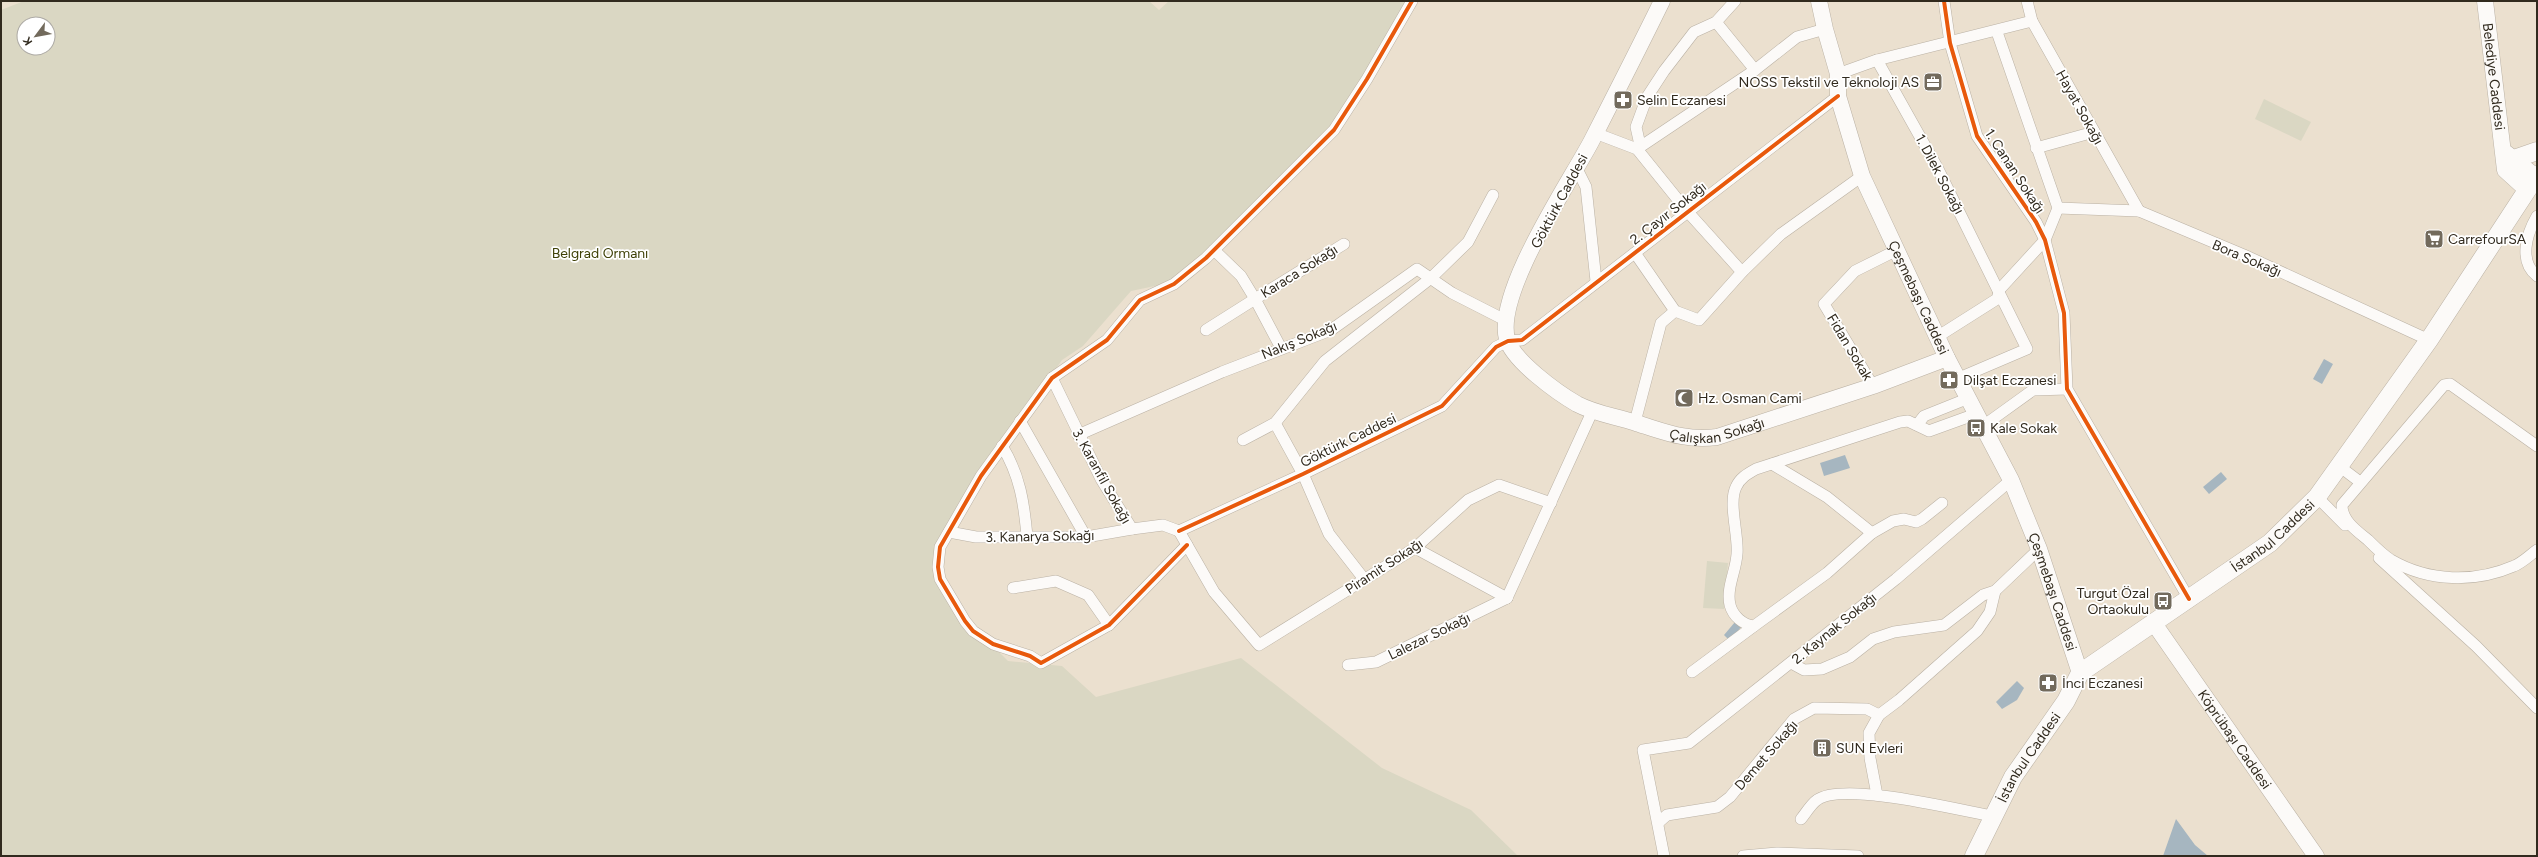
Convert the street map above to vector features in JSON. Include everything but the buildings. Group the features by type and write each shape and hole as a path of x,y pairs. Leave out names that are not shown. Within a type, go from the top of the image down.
{"main road":[{"name":"Göktürk Caddesi","path":"1508,341 1505,320 1522,268 1595,133 1662,1"},
{"name":"Çeşmebaşı Caddesi","path":"1819,1 1824,29 1838,74 1838,96 1862,176 1937,338 2011,480 2039,549 2080,673"},
{"name":"Belediye Caddesi","path":"2485,1 2510,155 2505,170 2533,181"},
{"path":"2510,155 2537,151"},
{"name":"İstanbul Caddesi","path":"1974,856 1992,816 2013,777 2066,700 2080,673 2270,543 2317,497 2429,340 2533,181"},
{"name":"Çalışkan Sokağı","path":"1508,341 1527,366 1556,392 1592,412 1635,422 1680,437 1697,440 1717,437 1873,386 1947,358"},
{"name":"Köprübaşı Caddesi","path":"2153,622 2316,856"}],"street":[{"path":"1179,531 1187,545 1109,625 1042,663 1030,656 993,644 983,638 965,621 940,578 938,557 940,547 948,532 1002,446 1052,378 1106,340 1140,300 1174,284 1214,250 1334,130 1367,79 1412,1"},
{"path":"1735,1 1716,22 1694,32 1664,70 1647,97 1636,127 1639,147 1688,211 1742,272"},
{"name":"1. Canan Sokağı","path":"1944,1 1950,43 1977,136 2032,217 2045,240 2064,313 2067,389"},
{"name":"Hayat Sokağı","path":"2027,1 2032,22 2139,212"},
{"path":"1716,22 1755,70"},
{"path":"1838,74 1877,60 1997,32 2032,22"},
{"path":"1639,147 1755,70 1797,37 1824,29"},
{"path":"1937,338 1997,299 2000,289 2045,240 2058,208 1997,32"},
{"name":"1. Dilek Sokağı","path":"1877,60 1937,167 2000,289 2027,349 1959,378"},
{"name":"2. Çayır Sokağı","path":"1508,341 1522,340 1596,281 1635,254 1688,211 1838,96"},
{"path":"2036,148 2094,132"},
{"path":"1595,133 1639,147"},
{"path":"1576,167 1586,187 1596,281"},
{"path":"1635,254 1675,311 1699,320 1742,272 1781,234 1862,176"},
{"path":"1243,440 1275,422 1325,361 1431,278 1468,242 1493,195"},
{"name":"Bora Sokağı","path":"2058,208 2139,212 2244,255 2429,340"},
{"path":"2537,216 2528,230 2526,247 2528,263 2537,276"},
{"name":"Karaca Sokağı","path":"1206,330 1344,244"},
{"path":"1214,250 1241,276 1281,348"},
{"name":"Fidan Sokak","path":"1873,386 1824,304 1855,271 1895,250"},
{"name":"Nakış Sokağı","path":"1078,435 1281,348 1331,330 1417,269 1452,293 1505,320"},
{"path":"1635,422 1660,323 1675,311"},
{"name":"Göktürk Caddesi","path":"1179,531 1303,474 1442,406 1496,347 1508,341"},
{"name":"3. Karanfil Sokağı","path":"1052,378 1078,435 1101,479 1123,512 1132,529 1163,525 1179,531"},
{"path":"2537,446 2450,384 2438,390 2342,505 2342,511 2349,524 2390,560 2420,573 2446,578 2485,576 2516,566 2537,550"},
{"path":"1754,626 1742,622 1734,614 1730,605 1729,591 1737,554 1734,517 1735,489 1743,477 1756,469 1900,422 1917,425 1922,430 1929,431 1980,420 2033,390 2067,389 2188,599"},
{"path":"1917,425 1924,416 1969,398"},
{"path":"1415,548 1507,598 1592,412"},
{"path":"1020,421 1086,537"},
{"path":"1275,422 1303,474 1329,534 1364,579"},
{"path":"1002,446 1013,463 1020,483 1027,536"},
{"path":"1772,464 1827,497 1872,533"},
{"path":"2339,466 2360,482"},
{"name":"2. Kaynak Sokağı","path":"1659,822 1644,750 1689,743 1896,578 2011,480"},
{"name":"Piramit Sokağı","path":"1187,545 1214,592 1259,645 1415,548 1468,500 1499,485 1551,503"},
{"path":"2317,497 2384,563 2476,646 2537,708"},
{"path":"1692,672 1827,573 1872,533 1893,521 1904,519 1916,522 1942,503"},
{"name":"3. Kanarya Sokağı","path":"948,532 976,537 1086,537 1132,529"},
{"path":"1790,663 1804,670 1822,668 1850,657 1873,639 1894,632 1944,625 1983,595 1995,591 2039,549"},
{"path":"1013,588 1056,581 1088,595 1109,625"},
{"path":"1877,795 1870,758 1869,733 1879,715 1910,691 1977,631 1990,612 1995,591"},
{"name":"Lalezar Sokağı","path":"1348,665 1376,662 1507,598"},
{"name":"Demet Sokağı","path":"1659,822 1667,815 1717,807 1730,797 1794,719 1814,708 1867,709 1879,715"},
{"path":"1802,819 1817,800 1831,795 1877,795 1992,816"},
{"path":"1659,822 1664,856"},
{"path":"1743,856 1777,853 1858,856"}],"green space":[{"name":"Belgrad Ormanı","path":"24,1 1149,1 1159,10 1169,1 1409,1 1387,48 1328,130 1223,240 1169,283 1131,291 1083,346 1062,360 985,473 942,550 945,583 975,628 1008,661 1062,666 1096,697 1241,658 1382,768 1471,810 1518,856 1,856 1,10"},
{"path":"2264,99 2311,122 2301,141 2255,119"},
{"path":"1707,561 1728,563 1724,609 1703,608"}],"shaded area":[{"path":"2324,359 2333,364 2322,384 2313,379"},
{"path":"1845,455 1850,468 1824,476 1820,463"},
{"path":"2221,472 2227,479 2209,494 2203,487"},
{"path":"1735,622 1741,627 1730,641 1724,635"},
{"path":"2017,681 2024,688 2017,700 2002,709 1996,702"},
{"path":"2176,819 2195,845 2208,856 2163,856"}],"cycle path":[{"path":"1187,545 1109,625 1041,663 1030,656 993,644 973,631 965,621 940,579 938,567 940,547 981,476 1052,378 1107,340 1140,300 1174,284 1206,258 1334,130 1367,79 1412,1"},
{"path":"1944,1 1950,43 1977,136 2036,222 2045,240 2064,313 2067,389 2189,599"},
{"path":"1179,531 1303,474 1442,406 1496,347 1508,341 1522,340 1838,96"}],"place":[{"name":"NOSS Tekstil ve Teknoloji AS","path":"1933,82"},
{"name":"Selin Eczanesi","path":"1623,100"},
{"name":"CarrefourSA","path":"2434,239"},
{"name":"Dilşat Eczanesi","path":"1949,380"},
{"name":"Hz. Osman Cami","path":"1684,398"},
{"name":"Kale Sokak","path":"1976,428"},
{"name":"Turgut Özal Ortaokulu","path":"2163,601"},
{"name":"İnci Eczanesi","path":"2048,683"},
{"name":"SUN Evleri","path":"1822,748"}]}
